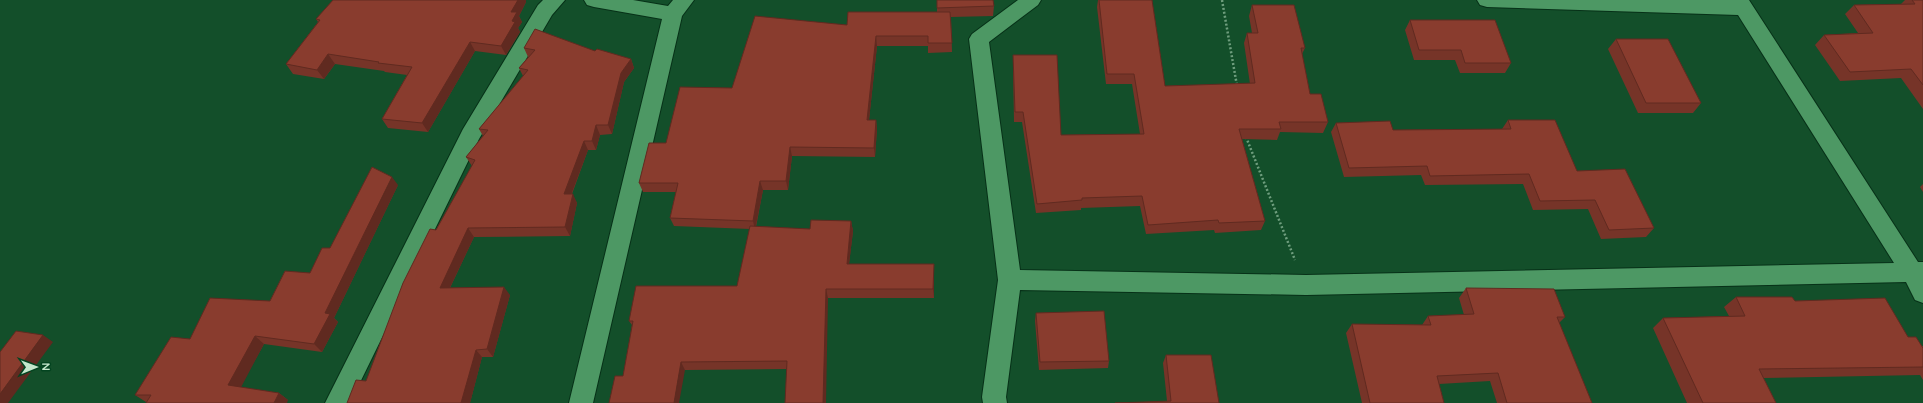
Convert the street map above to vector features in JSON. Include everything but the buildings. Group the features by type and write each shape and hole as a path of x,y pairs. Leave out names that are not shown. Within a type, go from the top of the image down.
{"street":[{"path":"337,403 470,135 545,10 555,0"},
{"path":"581,403 678,7 594,0"},
{"path":"995,403 994,398 1010,280 979,40 1031,0"},
{"path":"1487,0 1741,4 1917,272 1923,293"},
{"path":"1010,280 1306,285 1917,272"}],"path":[{"path":"1222,0 1237,86"},
{"path":"1245,134 1246,142 1306,285"}]}
